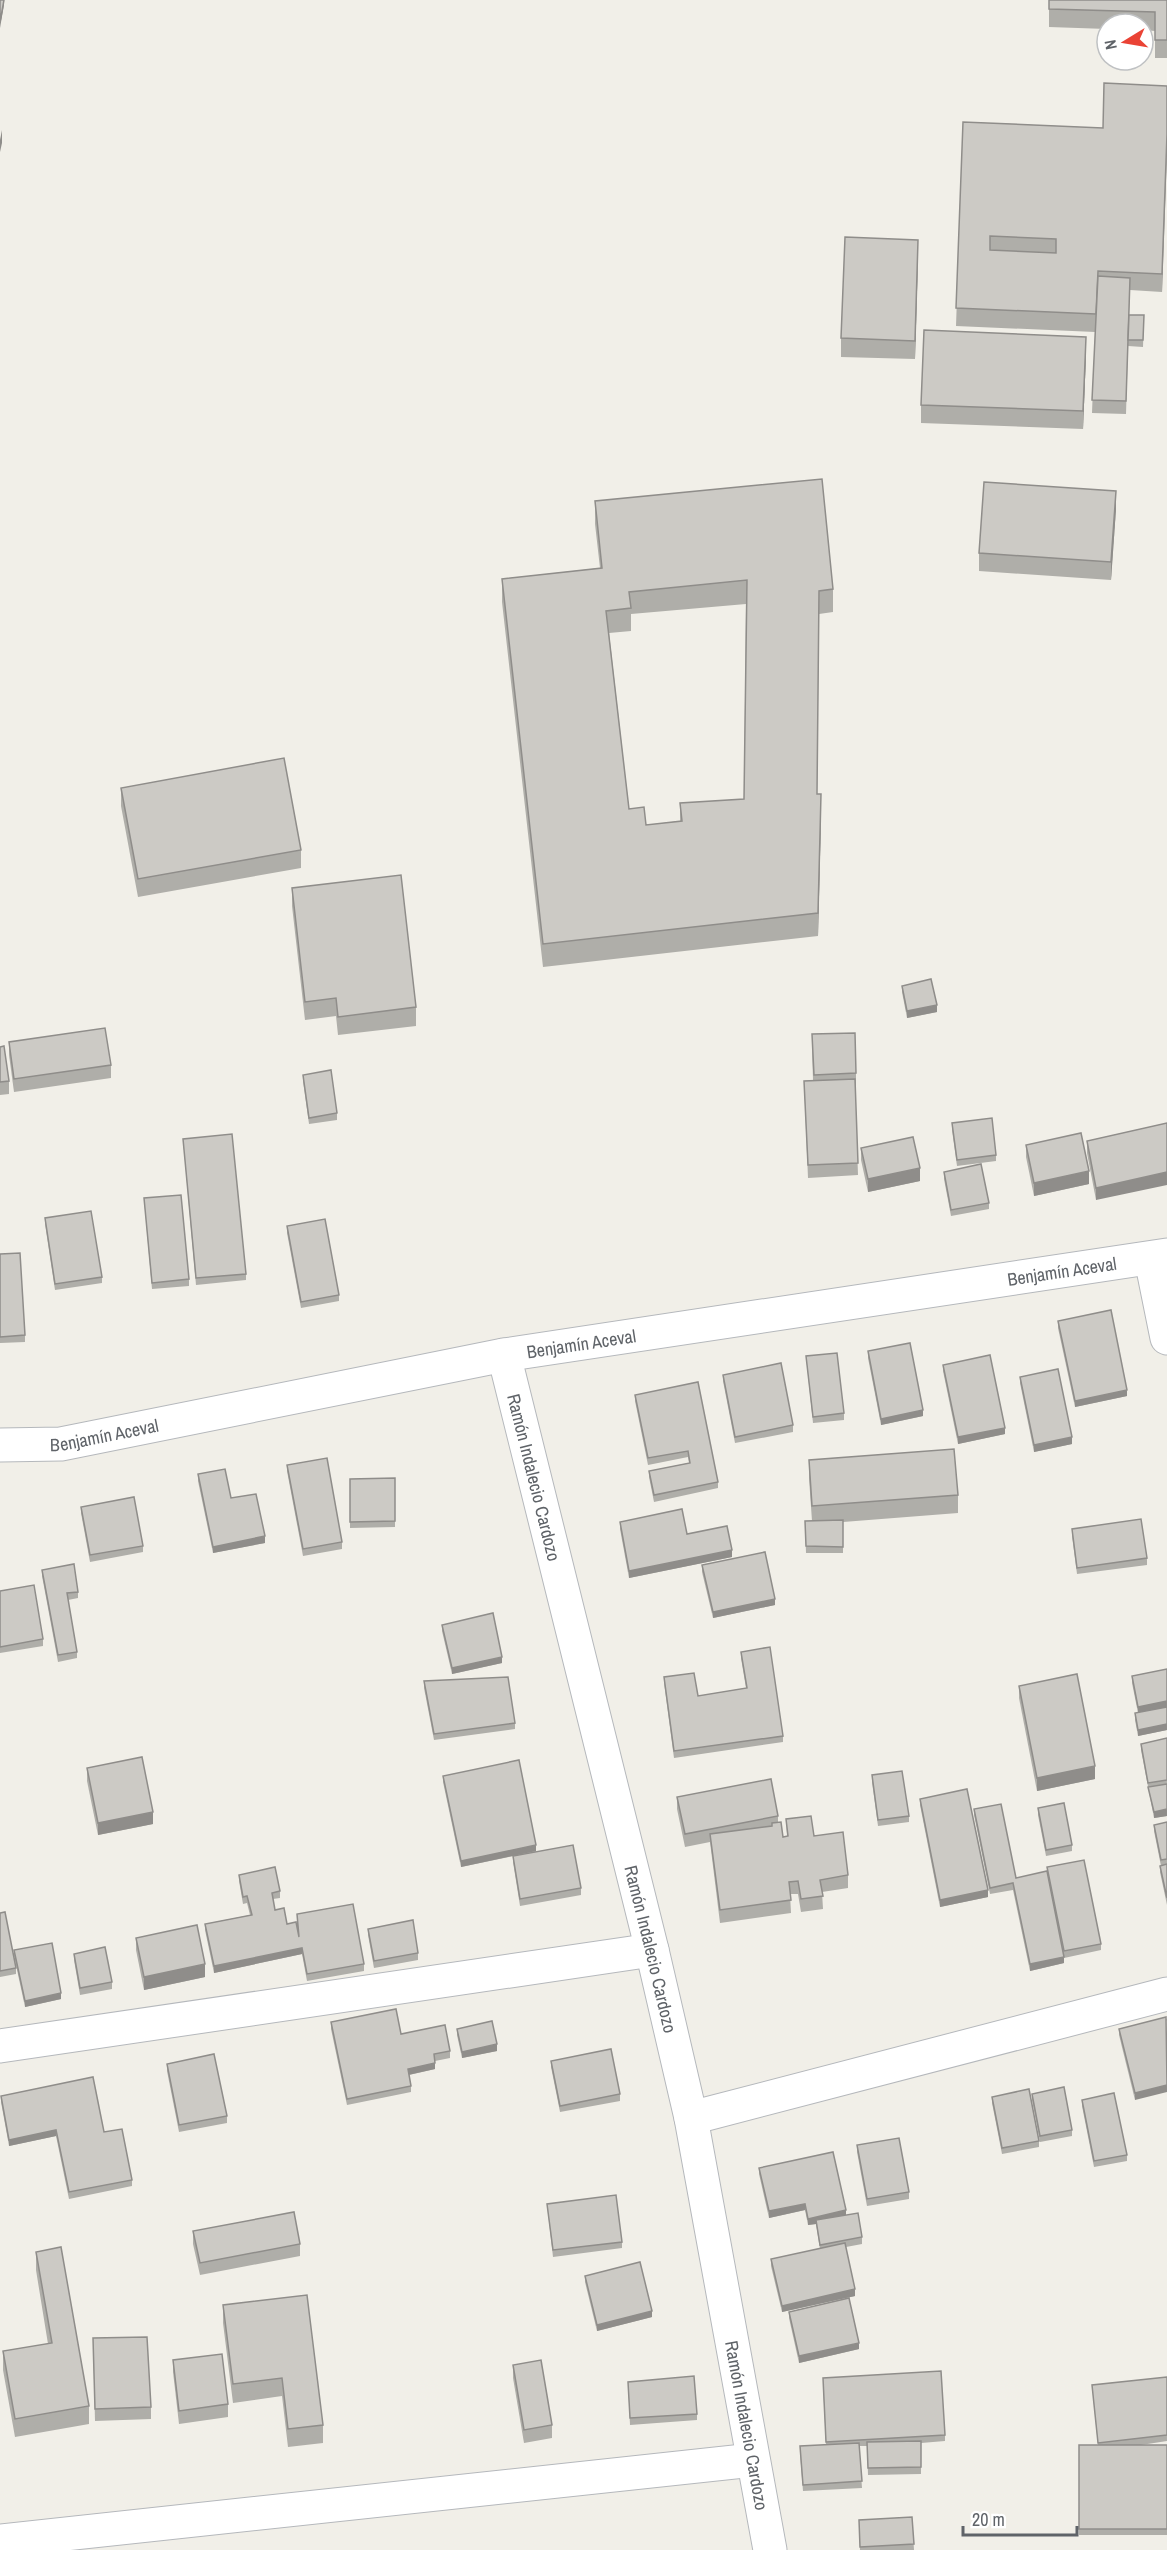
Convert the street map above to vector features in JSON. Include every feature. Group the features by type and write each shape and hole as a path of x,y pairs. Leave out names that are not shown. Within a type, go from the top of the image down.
{"street":[{"path":"1159,1257 1167,1338"},
{"name":"Benjamín Aceval","path":"0,1445 60,1444 504,1355 1159,1257"},
{"name":"Ramón Indalecio Cardozo","path":"504,1355 652,1950 691,2118 770,2550"},
{"path":"0,2046 652,1950"},
{"path":"691,2118 1167,1994"},
{"path":"0,2541 753,2460"}],"building":[{"path":"0,0 4,0 0,22"},
{"path":"1049,0 1167,0 1167,40 1155,40 1155,12 1049,9"},
{"path":"1104,83 1167,86 1162,274 1098,271 1096,314 956,308 963,122 1103,128","holes":["990,236 1056,239 1056,253 990,250"]},
{"path":"845,237 918,240 915,341 841,338"},
{"path":"1098,276 1130,278 1126,401 1092,400"},
{"path":"1129,315 1144,315 1143,340 1128,340"},
{"path":"924,330 1086,337 1083,411 921,405"},
{"path":"822,479 833,589 819,591 817,794 821,794 818,913 543,944 502,579 602,568 595,501","holes":["747,580 744,799 680,803 682,821 646,825 644,807 629,809 606,611 631,608 629,592"]},
{"path":"984,482 1116,491 1111,562 979,553"},
{"path":"284,758 301,850 138,879 121,788"},
{"path":"401,875 416,1007 338,1017 336,998 305,1002 292,888"},
{"path":"931,979 937,1005 907,1011 902,986"},
{"path":"105,1028 111,1065 14,1079 9,1042"},
{"path":"855,1033 856,1073 814,1075 812,1034"},
{"path":"4,1046 9,1081 0,1082 0,1047"},
{"path":"331,1070 337,1113 309,1118 303,1075"},
{"path":"855,1079 858,1163 808,1165 804,1081"},
{"path":"992,1118 996,1155 957,1160 952,1123"},
{"path":"1167,1123 1167,1172 1096,1188 1087,1141"},
{"path":"1081,1133 1089,1171 1034,1183 1026,1145"},
{"path":"232,1134 246,1274 196,1278 183,1139"},
{"path":"913,1137 920,1168 868,1179 861,1148"},
{"path":"981,1164 989,1203 951,1210 944,1172"},
{"path":"181,1195 189,1279 152,1283 144,1198"},
{"path":"91,1211 102,1277 55,1284 45,1218"},
{"path":"325,1219 339,1295 301,1302 287,1226"},
{"path":"20,1253 25,1335 0,1337 0,1254"},
{"path":"1111,1310 1127,1390 1075,1401 1058,1321"},
{"path":"910,1343 923,1410 881,1419 868,1351"},
{"path":"837,1353 844,1413 813,1417 806,1356"},
{"path":"990,1355 1005,1428 958,1437 943,1365"},
{"path":"781,1363 793,1425 735,1437 723,1375"},
{"path":"1058,1369 1072,1437 1034,1445 1020,1377"},
{"path":"698,1382 718,1482 654,1495 649,1471 690,1463 688,1451 648,1458 635,1395"},
{"path":"954,1449 958,1495 812,1506 809,1460"},
{"path":"327,1458 342,1542 303,1549 287,1465"},
{"path":"225,1469 231,1498 256,1494 265,1536 213,1547 198,1474"},
{"path":"395,1478 395,1521 350,1522 350,1479"},
{"path":"134,1497 143,1546 90,1555 81,1507"},
{"path":"682,1509 687,1534 727,1526 732,1550 629,1571 620,1522"},
{"path":"1141,1519 1147,1558 1077,1568 1072,1529"},
{"path":"843,1520 843,1547 806,1546 805,1521"},
{"path":"765,1552 775,1599 713,1612 702,1565"},
{"path":"74,1564 78,1592 67,1593 77,1652 58,1655 42,1570"},
{"path":"34,1585 43,1639 0,1647 0,1591"},
{"path":"493,1613 502,1657 452,1668 442,1625"},
{"path":"770,1647 783,1736 674,1751 664,1677 694,1673 698,1696 747,1688 741,1652"},
{"path":"1167,1669 1167,1701 1138,1707 1132,1676"},
{"path":"1077,1674 1095,1766 1037,1778 1019,1686"},
{"path":"508,1677 515,1723 434,1734 424,1681"},
{"path":"1167,1707 1167,1724 1138,1730 1135,1713"},
{"path":"1167,1738 1167,1780 1148,1783 1141,1744"},
{"path":"142,1757 153,1812 98,1823 87,1768"},
{"path":"519,1760 536,1845 461,1861 443,1776"},
{"path":"902,1771 909,1816 878,1820 872,1775"},
{"path":"771,1779 778,1816 685,1834 677,1797"},
{"path":"1167,1784 1167,1809 1154,1812 1148,1787"},
{"path":"967,1789 988,1890 940,1900 920,1799"},
{"path":"1064,1803 1072,1845 1046,1850 1038,1808"},
{"path":"1001,1804 1016,1878 1047,1871 1064,1957 1030,1964 1013,1883 990,1888 974,1809"},
{"path":"811,1816 814,1836 843,1832 848,1875 820,1880 823,1896 801,1899 798,1881 789,1882 791,1900 720,1910 710,1834 772,1826 772,1823 781,1822 783,1837 788,1836 786,1819"},
{"path":"1167,1822 1167,1859 1161,1860 1154,1825"},
{"path":"573,1845 581,1888 520,1899 513,1856"},
{"path":"1084,1860 1101,1944 1064,1951 1047,1867"},
{"path":"1167,1864 1167,1898 1160,1866"},
{"path":"275,1867 280,1891 272,1893 275,1910 284,1908 287,1924 296,1922 299,1937 297,1914 353,1904 364,1964 307,1974 302,1948 214,1966 205,1924 252,1915 247,1896 243,1897 239,1875"},
{"path":"5,1912 16,1968 0,1971 0,1913"},
{"path":"413,1920 418,1953 374,1961 368,1929"},
{"path":"197,1925 205,1964 144,1977 136,1938"},
{"path":"52,1943 61,1993 25,2001 14,1950"},
{"path":"105,1947 112,1982 80,1988 74,1954"},
{"path":"396,2009 401,2034 445,2025 450,2051 434,2054 435,2063 408,2069 411,2086 347,2099 331,2022"},
{"path":"1166,2017 1167,2085 1135,2093 1119,2029"},
{"path":"492,2021 497,2044 462,2052 457,2029"},
{"path":"611,2049 620,2094 560,2106 551,2061"},
{"path":"214,2054 227,2116 179,2125 167,2064"},
{"path":"93,2077 104,2132 122,2129 132,2180 69,2192 56,2130 9,2140 1,2096"},
{"path":"1064,2087 1072,2130 1040,2136 1032,2094"},
{"path":"1029,2089 1039,2141 1002,2148 992,2097"},
{"path":"1114,2093 1127,2155 1094,2161 1082,2100"},
{"path":"899,2138 909,2192 867,2199 857,2145"},
{"path":"833,2152 846,2210 808,2219 805,2204 769,2211 759,2168"},
{"path":"616,2195 622,2242 553,2250 547,2204"},
{"path":"294,2212 300,2244 200,2263 193,2231"},
{"path":"858,2213 862,2237 820,2245 816,2220"},
{"path":"845,2243 855,2289 782,2306 771,2259"},
{"path":"61,2247 89,2406 15,2419 3,2351 52,2343 36,2252"},
{"path":"640,2262 652,2311 597,2325 585,2276"},
{"path":"307,2295 323,2425 288,2429 282,2378 233,2384 223,2305"},
{"path":"849,2298 859,2343 799,2356 789,2312"},
{"path":"147,2337 151,2407 95,2409 93,2338"},
{"path":"222,2354 228,2404 179,2411 173,2360"},
{"path":"541,2360 552,2425 524,2430 513,2365"},
{"path":"941,2371 945,2435 826,2442 823,2378"},
{"path":"694,2376 697,2414 630,2418 628,2382"},
{"path":"1167,2377 1167,2435 1098,2443 1092,2385"},
{"path":"921,2441 921,2467 868,2468 867,2442"},
{"path":"859,2443 862,2481 803,2485 800,2446"},
{"path":"1079,2445 1167,2445 1167,2529 1079,2529"},
{"path":"912,2517 914,2544 860,2547 859,2520"}]}
